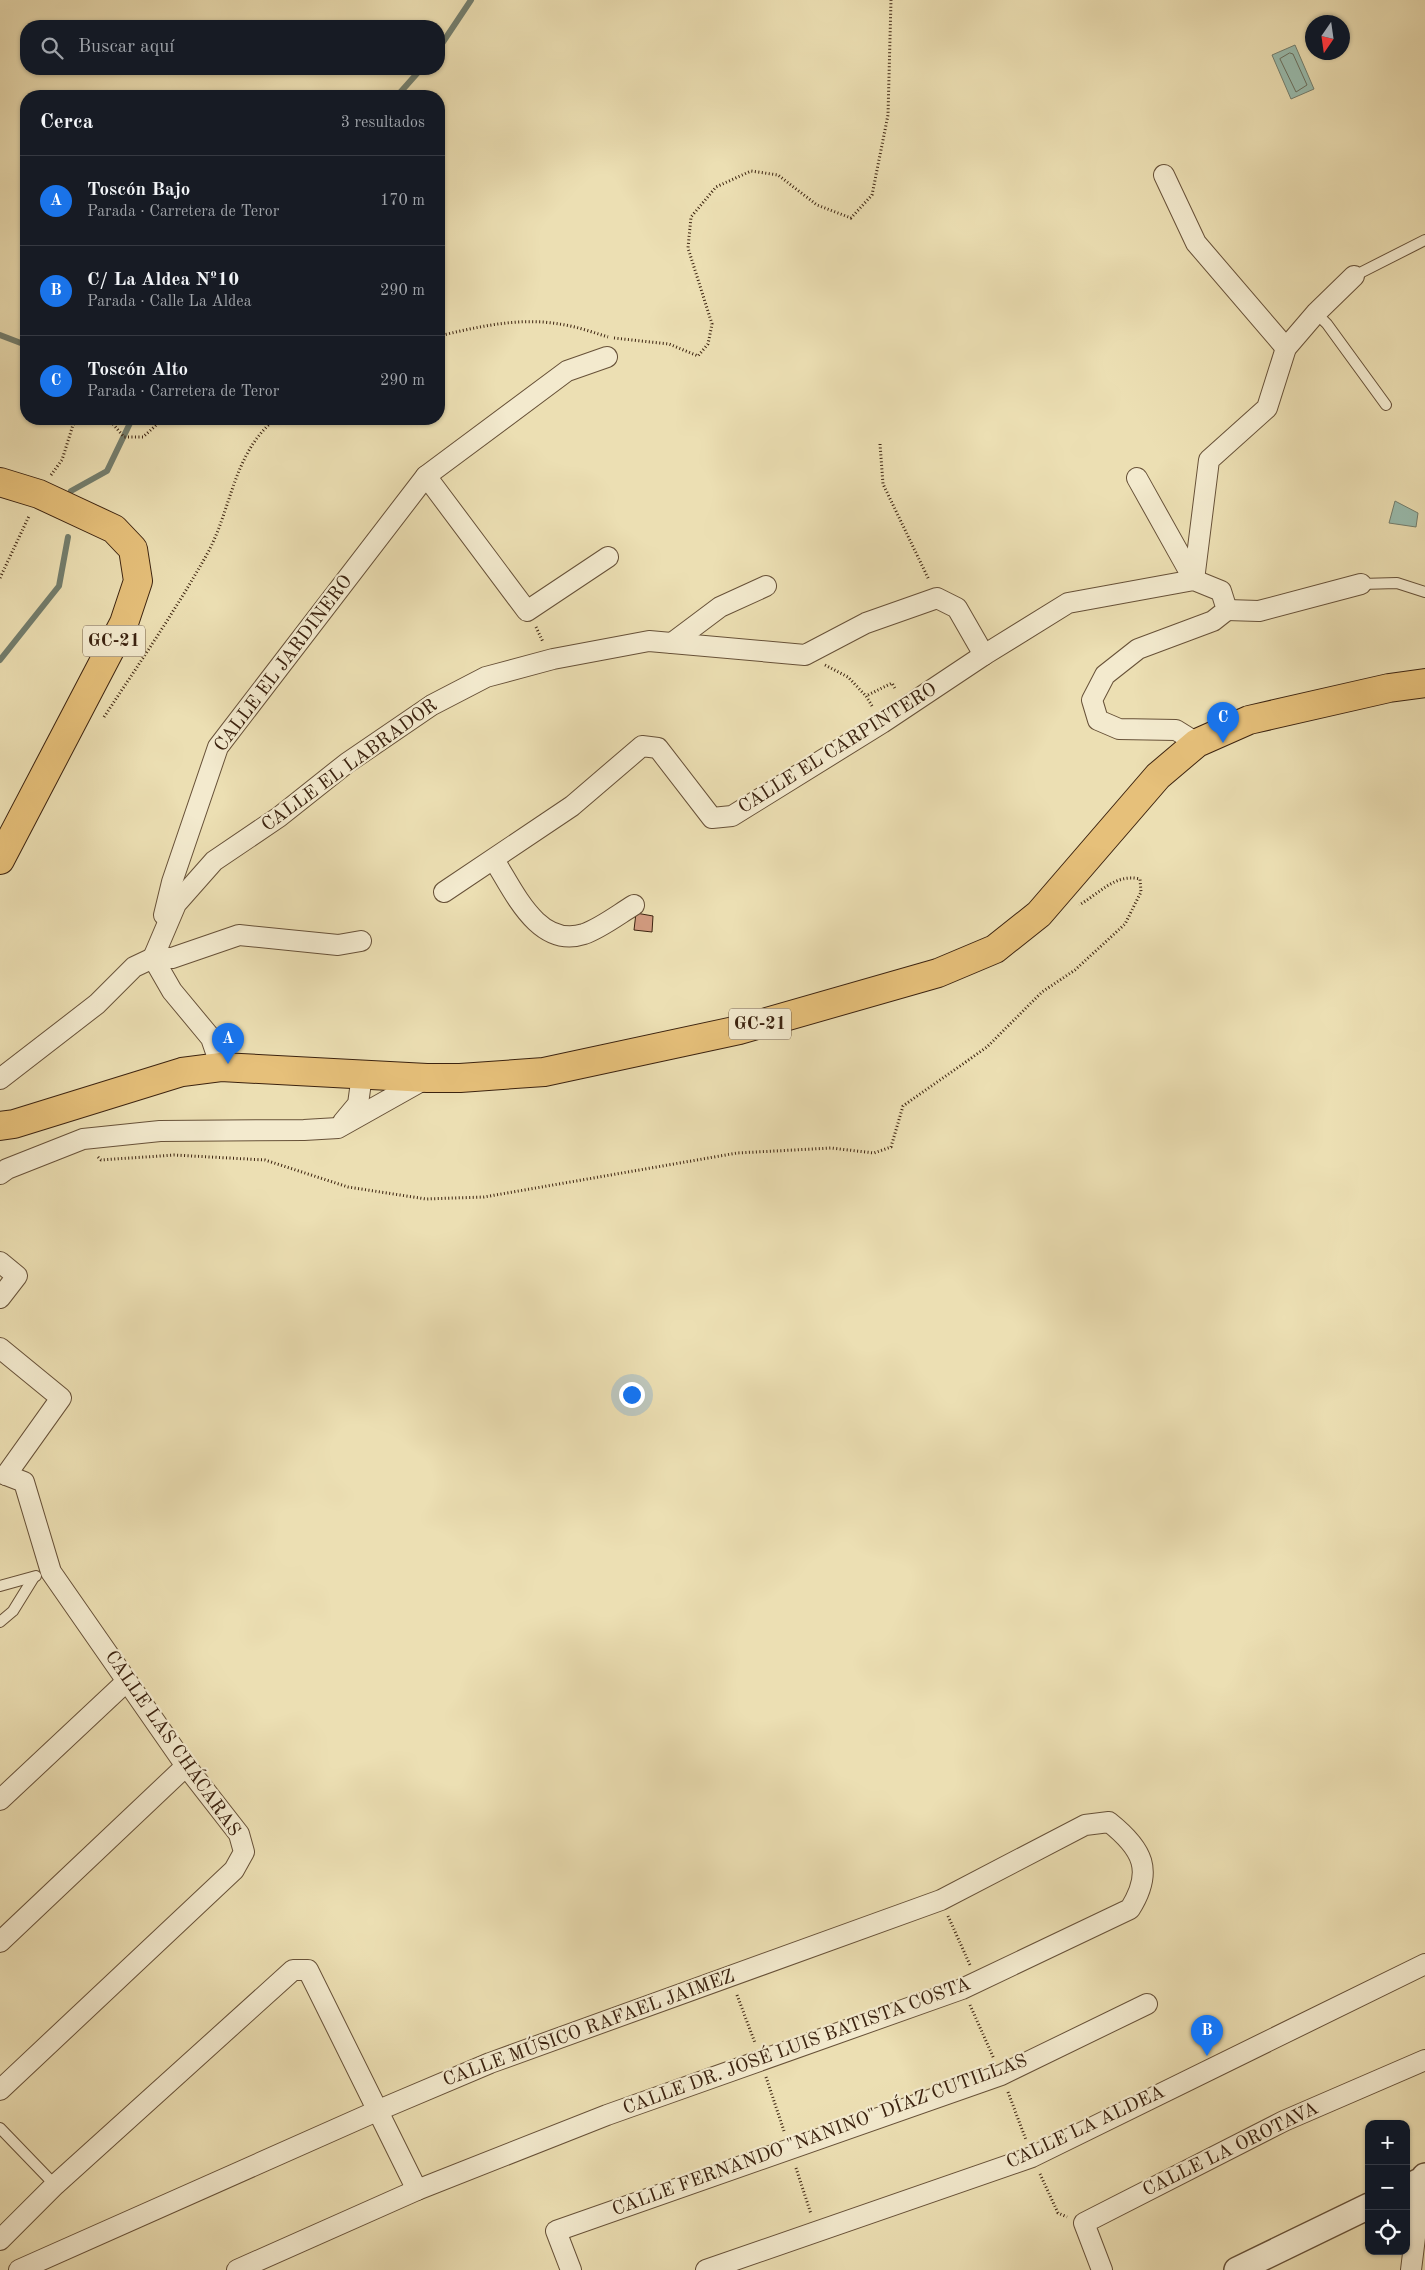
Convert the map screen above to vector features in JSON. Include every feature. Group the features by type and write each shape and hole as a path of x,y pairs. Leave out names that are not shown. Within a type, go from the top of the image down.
{"main road":[{"name":"GC-21","path":"0,482 39,494 114,529 133,549 138,581 124,623 0,860"},
{"name":"GC-21","path":"0,1126 14,1124 182,1072 221,1066 427,1078 544,1072 712,1036 938,973 994,949 1039,914 1158,776 1197,743 1249,720 1390,688 1425,683"}],"street":[{"path":"1164,175 1196,243 1286,348"},
{"path":"1194,580 1209,460 1267,408 1286,348 1316,313 1354,276"},
{"name":"CALLE EL JARDINERO","path":"153,958 172,882 218,746 426,476 567,371 607,357"},
{"path":"426,476 527,611 608,557"},
{"path":"1137,478 1194,580"},
{"path":"805,655 866,623 937,598 957,608 984,655 1068,603 1194,580 1221,591 1227,610"},
{"path":"1197,743 1176,730 1119,729 1098,720 1092,700 1105,675 1138,649 1213,621 1227,610 1259,611 1361,584"},
{"path":"672,643 720,607 766,586"},
{"name":"CALLE EL LABRADOR","path":"153,958 176,904 214,861 279,817 347,763 432,705 486,677 553,659 649,641 805,655"},
{"name":"CALLE EL CARPINTERO","path":"494,860 572,806 642,746 658,748 712,818 732,816 882,723 984,655"},
{"path":"444,892 494,860 533,920 558,936 584,934 634,905"},
{"path":"0,1079 97,1004 134,967 153,958 172,958 239,935 338,945 362,941"},
{"path":"153,958 172,991 211,1038 221,1066"},
{"path":"338,1128 358,1104 362,1075"},
{"path":"0,1174 7,1169 83,1139 160,1131 338,1128 427,1078"},
{"path":"0,1262 17,1276 0,1298"},
{"path":"0,1348 61,1398 3,1476"},
{"name":"CALLE LAS CHÁCARAS","path":"0,2090 234,1870 244,1852 239,1834 186,1766 127,1681 43,1574 24,1482 3,1476"},
{"path":"0,1800 127,1681"},
{"path":"0,1942 186,1766"},
{"name":"CALLE MÚSICO RAFAEL JAIMEZ","path":"19,2270 379,2110 490,2063 941,1900 1085,1825 1109,1822 1128,1837 1144,1867"},
{"name":"CALLE DR. JOSÉ LUIS BATISTA COSTA","path":"237,2270 417,2190 607,2115 970,1985 1130,1909 1141,1890 1144,1867"},
{"name":"CALLE LA ALDEA","path":"706,2270 1032,2157 1425,1964"},
{"path":"0,2240 55,2185 293,1970 308,1970 417,2190"},
{"name":"CALLE FERNANDO \"NANINO\" DÍAZ CUTILLAS","path":"571,2270 556,2231 1001,2074 1147,2004"},
{"name":"CALLE LA OROTAVA","path":"1084,2224 1284,2121 1425,2060"},
{"path":"1411,2270 1418,2181"},
{"path":"1237,2270 1365,2208"},
{"path":"1084,2224 1102,2270"}],"lane":[{"path":"1354,276 1425,240"},
{"path":"1316,313 1327,324 1386,405"},
{"path":"1361,584 1397,583 1425,592"},
{"path":"0,1586 43,1574"},
{"path":"0,1622 13,1611 43,1574"},
{"path":"0,2128 55,2185"}],"path":[{"path":"445,334 475,327 527,322 558,324 610,337 669,344 698,356 708,344 712,324 688,248 691,217 716,187 751,171 778,175 817,206 851,218 872,195 888,114 890,0"},
{"path":"0,578 39,494 62,460 72,425"},
{"path":"114,425 124,437 143,437 156,425"},
{"path":"102,719 207,555 248,450 268,425"},
{"path":"880,444 883,484 937,598"},
{"path":"527,611 553,659"},
{"path":"805,655 848,677 866,696"},
{"path":"83,1139 101,1160 174,1155 265,1160 348,1187 426,1199 484,1197 737,1153 830,1148 874,1153 891,1147 903,1106 987,1047 1042,992 1075,970 1125,924 1141,892 1140,879 1129,876 1114,881 1078,906"},
{"path":"941,1900 1001,2074 1032,2157 1058,2213 1084,2224"},
{"path":"730,1976 761,2060 817,2231"}],"water":[{"path":"1295,45 1314,89 1291,99 1272,55"},
{"path":"1395,501 1418,513 1416,527 1389,523"}],"building":[{"path":"636,913 653,916 652,932 634,930"}],"waterway":[{"path":"445,39 471,0"},
{"path":"402,90 416,75"},
{"path":"0,335 20,343"},
{"path":"71,491 107,471 129,425"},
{"path":"0,660 59,586 68,537"}],"place":[{"name":"Toscón Alto","path":"1223,743"},
{"name":"Toscón Bajo","path":"228,1064"},
{"name":"C/ La Aldea Nº10","path":"1207,2056"}]}
